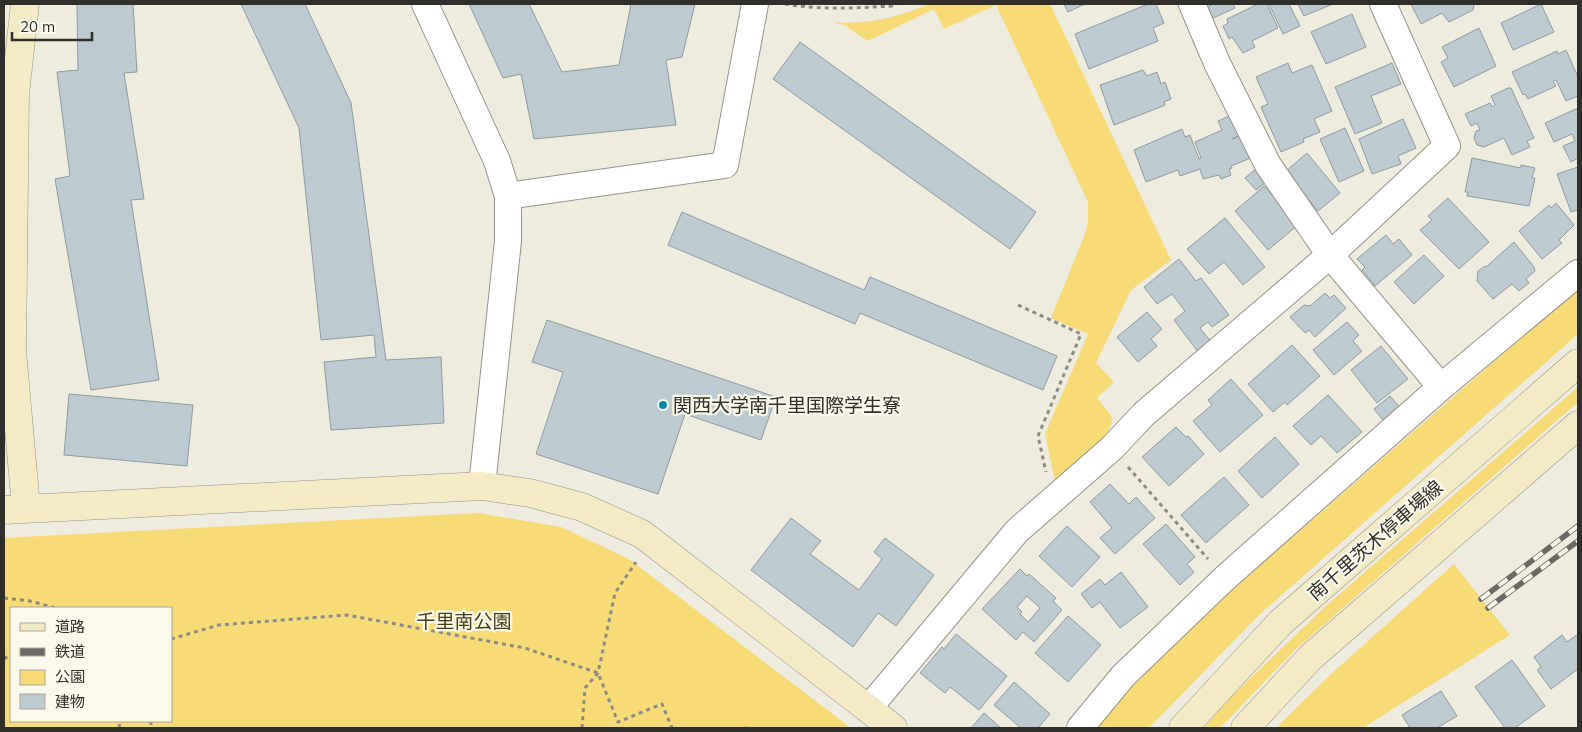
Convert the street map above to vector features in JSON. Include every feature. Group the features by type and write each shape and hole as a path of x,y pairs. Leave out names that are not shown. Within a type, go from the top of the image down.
{"street":[{"path":"25,4 15,94 12,351 15,509 482,486 530,493 582,507 642,534 893,728"},
{"path":"425,4 497,162 508,196 508,241 482,486"},
{"path":"508,196 725,165 755,4"},
{"path":"1192,4 1217,63 1268,165 1330,255 1441,388"},
{"path":"868,709 1017,531 1112,448 1144,414 1330,255 1447,146 1384,4"},
{"path":"1080,728 1123,676 1225,578 1441,388 1578,273"},
{"name":"南千里茨木停車場線","path":"1184,728 1280,623 1578,363"},
{"path":"1244,728 1312,657 1578,425"}],"path":[{"path":"784,4 837,8 892,6 897,4"},
{"path":"1018,305 1081,334 1038,436 1051,501"},
{"path":"1112,448 1225,578"},
{"path":"582,728 585,688 598,673 615,592 631,569"},
{"path":"4,598 49,607"},
{"path":"172,639 219,625 347,616 525,648 598,673 618,722 662,704 672,728"}],"green space":[{"path":"929,4 1050,4 1171,260 1131,290 1096,363 1114,382 1097,398 1112,417 1111,425 1099,443 1090,452 1055,481 1045,434 1088,334 1051,318 1085,234 1088,223 1088,202 996,5 944,29 934,9 868,41 844,25 831,22 857,22 893,17"},
{"path":"1578,288 1578,334 1259,615 1149,728 1097,728 1133,685 1232,590"},
{"path":"1578,387 1578,402 1294,651 1220,728 1204,728 1233,695 1327,605"},
{"name":"千里南公園","path":"478,513 561,527 629,559 851,728 4,728 4,538"},
{"path":"1454,564 1510,635 1363,728 1276,728 1331,674"}],"building":[{"path":"77,4 133,4 137,72 124,73 144,199 131,200 159,380 91,390 55,179 70,176 57,72 78,70"},
{"path":"241,4 305,4 351,103 386,360 441,357 444,423 331,430 324,362 376,357 374,335 321,340 299,128"},
{"path":"469,4 529,4 562,72 619,65 631,4 695,4 682,57 666,60 676,125 534,139 521,74 503,78"},
{"path":"1064,4 1085,4 1068,12"},
{"path":"1148,4 1156,4 1164,23 1153,28 1158,41 1089,69 1075,34"},
{"path":"1213,4 1233,4 1235,8 1211,19 1205,8"},
{"path":"1258,4 1267,4 1278,28 1252,41 1255,47 1243,53 1232,37 1229,39 1223,26 1228,23 1227,19"},
{"path":"1269,4 1289,4 1300,26 1283,34"},
{"path":"1298,4 1333,4 1304,16"},
{"path":"1411,4 1474,4 1473,10 1449,22 1442,13 1421,24"},
{"path":"1541,4 1554,32 1513,50 1501,23"},
{"path":"1352,14 1366,47 1326,64 1311,32"},
{"path":"1479,28 1496,66 1454,87 1441,62 1448,58 1442,47"},
{"path":"800,42 1036,212 1010,249 773,79"},
{"path":"1566,50 1578,77 1578,96 1566,101 1556,80 1553,81 1556,86 1528,99 1525,94 1523,95 1512,72 1557,51 1558,54"},
{"path":"1288,63 1292,73 1312,65 1332,111 1314,119 1320,132 1303,139 1304,142 1281,152 1261,107 1268,104 1256,77"},
{"path":"1392,63 1401,84 1371,96 1382,123 1355,134 1335,87"},
{"path":"1143,70 1147,76 1157,72 1161,84 1165,82 1171,99 1164,102 1165,105 1114,125 1100,85"},
{"path":"1511,88 1534,138 1527,141 1530,147 1512,155 1504,138 1484,147 1477,145 1474,138 1476,131 1480,130 1477,123 1471,126 1465,114 1490,103 1492,107 1495,105 1491,96"},
{"path":"1578,108 1578,158 1571,162 1563,146 1575,141 1572,134 1554,142 1545,123"},
{"path":"1236,113 1245,133 1232,139 1245,134 1253,157 1231,166 1232,168 1229,169 1231,175 1221,179 1219,175 1203,179 1200,169 1180,176 1178,170 1146,182 1134,150 1182,129 1185,137 1190,135 1199,159 1201,158 1195,142 1222,130 1218,121"},
{"path":"1403,119 1416,148 1398,156 1401,164 1372,174 1359,139"},
{"path":"1345,128 1364,171 1339,182 1320,139"},
{"path":"1307,153 1340,193 1318,211 1285,172"},
{"path":"1472,158 1521,168 1521,165 1535,168 1532,178 1535,178 1529,206 1467,196 1468,192 1465,192"},
{"path":"1258,167 1269,180 1256,190 1245,178"},
{"path":"1578,167 1578,210 1571,212 1557,174"},
{"path":"1264,186 1298,225 1268,250 1235,211"},
{"path":"1448,198 1489,242 1459,269 1420,230 1432,220 1428,216"},
{"path":"1556,203 1574,225 1559,240 1562,243 1542,259 1519,231 1549,205 1551,208"},
{"path":"682,212 864,290 870,277 1057,356 1043,390 860,313 855,324 668,245"},
{"path":"1225,218 1265,267 1243,285 1224,262 1209,274 1187,249"},
{"path":"1386,235 1393,244 1399,239 1412,255 1375,286 1362,270 1365,267 1357,259"},
{"path":"1514,242 1534,267 1535,271 1526,279 1529,283 1519,291 1512,284 1493,299 1477,281 1478,271 1486,267"},
{"path":"1424,255 1444,276 1414,304 1394,282"},
{"path":"1179,259 1196,281 1201,278 1229,315 1212,327 1208,322 1200,328 1212,343 1199,353 1174,320 1185,311 1172,294 1157,304 1144,287"},
{"path":"1325,293 1330,298 1334,295 1346,308 1315,337 1309,330 1305,333 1290,317 1304,305 1310,306"},
{"path":"1147,312 1162,329 1151,339 1157,346 1138,362 1117,337"},
{"name":"関西大学南千里国際学生寮","path":"547,320 776,397 761,440 685,414 658,494 536,454 563,372 532,362"},
{"path":"1347,322 1359,335 1353,341 1362,351 1334,375 1313,350"},
{"path":"1292,345 1320,376 1287,405 1285,402 1273,412 1248,384"},
{"path":"1381,346 1408,379 1377,403 1351,370"},
{"path":"1231,379 1263,415 1220,452 1193,421 1212,405 1208,400"},
{"path":"69,394 193,405 187,466 64,455"},
{"path":"1328,395 1362,432 1337,453 1321,436 1311,445 1293,426"},
{"path":"1390,396 1404,412 1387,425 1374,409"},
{"path":"1176,427 1186,437 1188,436 1204,454 1169,486 1142,457"},
{"path":"1275,437 1299,464 1262,498 1238,471"},
{"path":"1224,477 1249,505 1206,543 1181,515"},
{"path":"1110,484 1129,504 1136,497 1155,518 1115,554 1100,538 1112,528 1090,502"},
{"path":"791,518 821,541 810,554 859,590 882,559 874,552 885,538 934,575 896,626 878,613 853,647 751,570"},
{"path":"1166,524 1195,557 1187,564 1194,572 1180,585 1143,544"},
{"path":"1067,526 1100,557 1072,587 1039,556"},
{"path":"1020,569 1027,576 1029,574 1056,598 1053,601 1062,610 1034,642 1023,632 1016,640 982,609","holes":["1027,596 1040,608 1028,622 1020,614 1022,612 1017,607"]},
{"path":"1121,572 1148,607 1120,628 1100,602 1092,608 1081,594 1100,579 1105,585"},
{"path":"1068,616 1101,645 1068,682 1035,653"},
{"path":"956,634 1007,676 979,710 950,687 945,693 920,673"},
{"path":"1578,634 1578,669 1551,689 1537,670 1541,667 1534,657 1562,635 1567,642"},
{"path":"1512,660 1545,706 1515,728 1505,728 1475,687"},
{"path":"1014,682 1050,714 1038,728 1021,728 994,705"},
{"path":"1441,691 1457,716 1437,728 1410,728 1402,715"},
{"path":"984,713 1001,728 971,728"}],"railway":[{"path":"1481,599 1578,526"},
{"path":"1488,608 1578,541"}],"place":[{"name":"関西大学南千里国際学生寮","path":"663,405"}]}
